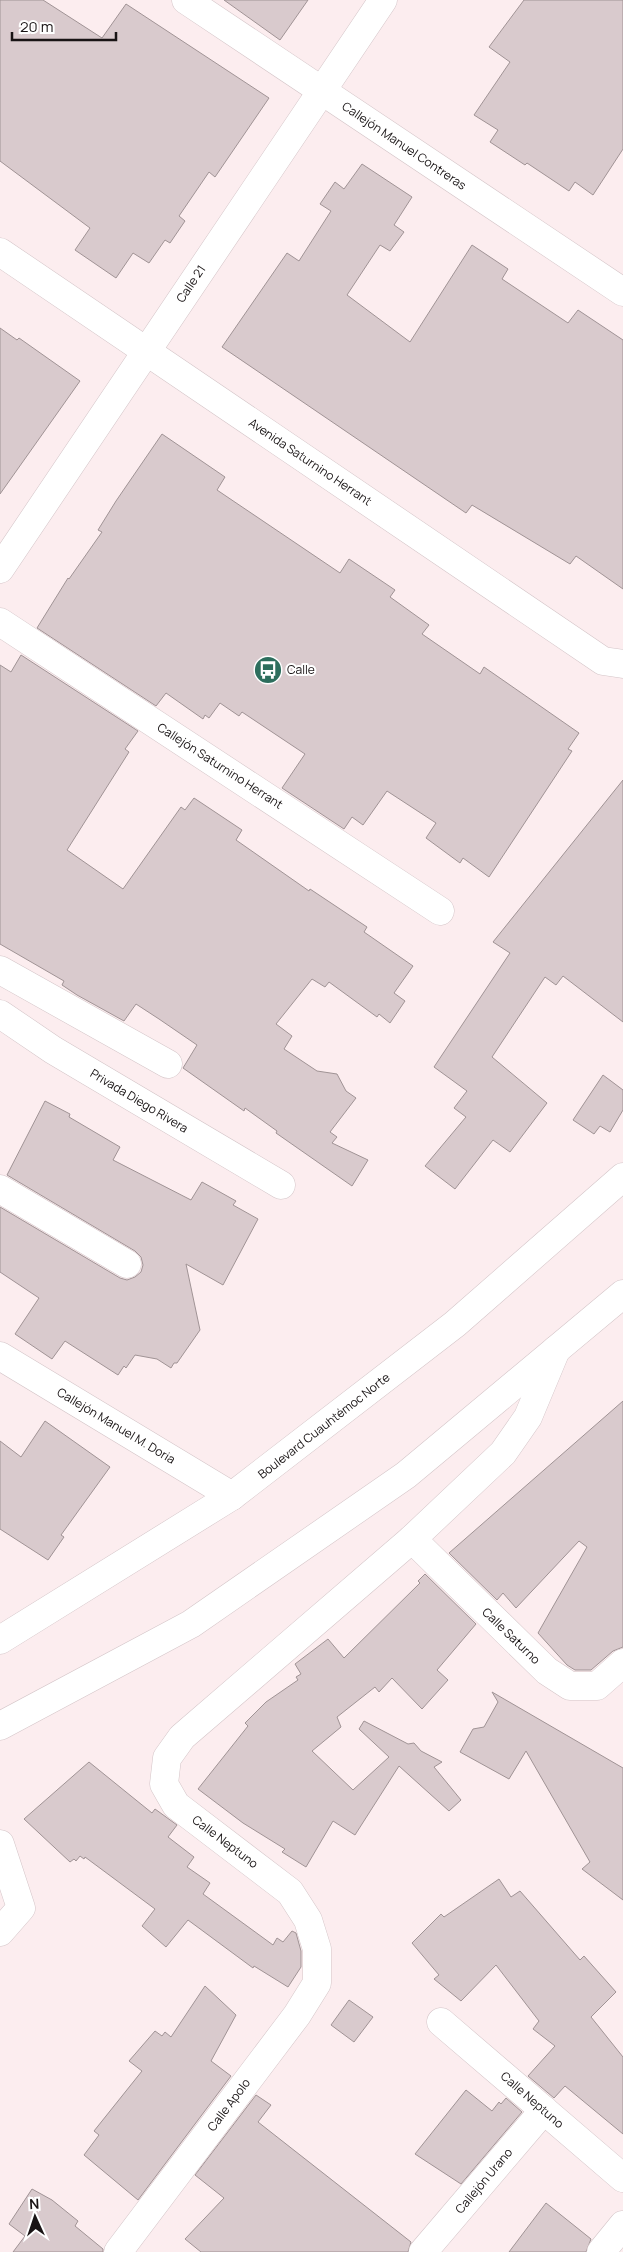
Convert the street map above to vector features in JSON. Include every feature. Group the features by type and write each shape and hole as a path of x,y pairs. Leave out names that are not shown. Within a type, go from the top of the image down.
{"street":[{"name":"Callejón Manuel Contreras","path":"186,0 623,292"},
{"name":"Calle 21","path":"0,569 383,0"},
{"name":"Avenida Saturnino Herrant","path":"0,252 603,661 623,664"},
{"name":"Callejón Saturnino Herrant","path":"0,622 440,911"},
{"path":"0,970 168,1064"},
{"name":"Privada Diego Rivera","path":"0,1014 54,1050 281,1185"},
{"name":"Boulevard Cuauhtémoc Norte","path":"0,1640 232,1496 455,1324 623,1177"},
{"path":"0,1190 127,1264"},
{"path":"0,1726 191,1624 406,1475 623,1294"},
{"path":"412,1538 503,1454 528,1417 556,1350"},
{"name":"Callejón Manuel M. Doria","path":"0,1356 232,1496"},
{"name":"Calle Saturno","path":"412,1538 547,1671 570,1686 597,1686 623,1663"},
{"name":"Calle Neptuno","path":"317,1949 308,1920 290,1892 176,1805 164,1784 167,1758 182,1737 412,1538"},
{"path":"0,1844 21,1908 0,1932"},
{"name":"Calle Apolo","path":"118,2252 297,2014 318,1983 317,1949"},
{"name":"Calle Neptuno","path":"441,2022 623,2178"},
{"name":"Callejón Urano","path":"424,2252 544,2110"},
{"path":"601,2252 623,2225"}],"building":[{"path":"0,0 43,0 102,38 126,4 269,98 215,177 209,172 179,216 185,221 170,243 165,240 149,263 133,253 116,278 75,250 90,228 0,161"},
{"path":"224,0 308,0 280,40"},
{"path":"524,0 623,0 623,149 593,195 575,182 569,191 527,163 525,165 490,142 498,130 474,115 510,62 489,47"},
{"path":"362,164 412,197 394,225 404,232 390,251 380,245 347,295 410,342 472,245 508,269 502,279 568,323 578,310 623,340 623,589 576,556 570,564 472,505 466,513 222,347 287,253 299,261 331,211 320,204 335,182 344,189"},
{"path":"0,328 17,340 19,338 80,381 0,494"},
{"path":"162,434 225,477 217,490 340,573 349,559 395,590 390,597 429,625 422,634 480,674 484,667 579,733 568,749 572,751 489,877 463,858 460,863 426,838 436,823 387,791 363,825 352,817 344,829 282,788 305,754 242,712 239,716 220,703 209,718 205,715 203,719 166,693 156,706 37,628 68,578 102,532 98,530"},
{"path":"21,655 138,731 125,749 129,752 67,850 123,889 181,807 185,810 194,798 242,830 236,840 309,891 310,889 367,927 364,932 413,966 394,993 405,1001 390,1023 379,1014 377,1017 329,982 325,987 312,979 276,1024 292,1036 284,1049 317,1071 337,1074 346,1091 356,1098 330,1132 337,1137 332,1143 368,1160 352,1186 276,1133 277,1131 245,1108 244,1111 183,1068 197,1045 136,1004 124,1021 77,995 62,985 64,981 0,944 0,665 11,672"},
{"path":"623,780 623,1022 563,976 556,985 545,977 492,1057 547,1103 510,1152 493,1140 455,1189 425,1166 466,1117 454,1108 467,1091 434,1067 510,953 493,942"},
{"path":"603,1075 623,1090 623,1110 610,1132 600,1126 594,1134 573,1120"},
{"path":"45,1101 70,1114 69,1117 120,1147 113,1160 191,1200 202,1182 236,1201 233,1205 258,1219 223,1285 186,1264 200,1330 177,1363 174,1363 171,1368 157,1359 135,1355 126,1368 124,1366 118,1375 65,1341 52,1359 15,1334 39,1298 0,1272 0,1207 120,1278 127,1280 135,1277 141,1272 143,1265 141,1257 135,1251 7,1175"},
{"path":"623,1401 623,1647 613,1651 591,1670 575,1670 567,1665 538,1633 587,1547 579,1541 516,1608 503,1593 497,1600 449,1553"},
{"path":"45,1421 110,1467 61,1535 64,1537 48,1560 0,1529 0,1441 21,1457"},
{"path":"425,1574 476,1624 437,1670 448,1680 422,1709 392,1678 379,1692 375,1687 337,1717 341,1727 312,1751 353,1790 389,1757 359,1729 364,1721 408,1744 414,1743 421,1751 442,1762 434,1767 461,1800 449,1811 399,1766 355,1835 333,1821 306,1867 282,1852 285,1849 243,1823 198,1789 248,1726 245,1723 266,1702 298,1680 296,1677 301,1674 295,1664 328,1639 344,1658 420,1583 418,1581"},
{"path":"492,1692 623,1768 623,1900 582,1869 590,1862 526,1751 509,1779 460,1752 473,1729 484,1727 498,1702"},
{"path":"89,1762 152,1813 155,1809 177,1825 168,1837 194,1857 187,1867 210,1883 203,1894 273,1945 277,1938 283,1942 292,1931 296,1933 301,1951 301,1967 288,1987 254,1966 253,1968 188,1920 166,1947 142,1926 155,1909 85,1857 84,1859 80,1856 76,1861 74,1859 70,1862 24,1819"},
{"path":"499,1879 511,1897 520,1891 580,1960 584,1956 616,1992 591,2017 623,2057 623,2134 565,2086 554,2098 528,2076 555,2046 533,2029 539,2021 496,1965 461,2001 434,1979 439,1975 412,1943 441,1914 444,1917"},
{"path":"205,1986 236,2015 211,2061 231,2076 138,2200 84,2155 99,2135 94,2131 142,2071 129,2061 155,2031 162,2036 165,2032 171,2037"},
{"path":"349,2000 373,2017 354,2042 331,2025"},
{"path":"466,2090 492,2111 499,2102 501,2104 506,2098 522,2112 461,2184 415,2154"},
{"path":"256,2095 271,2105 258,2122 411,2242 408,2252 201,2252 185,2239 224,2198 195,2175"},
{"path":"32,2189 52,2200 78,2221 75,2226 103,2249 103,2252 13,2252 25,2236 9,2224"},
{"path":"546,2203 591,2239 586,2252 509,2252"}],"place":[{"name":"Calle","path":"268,670"}]}
